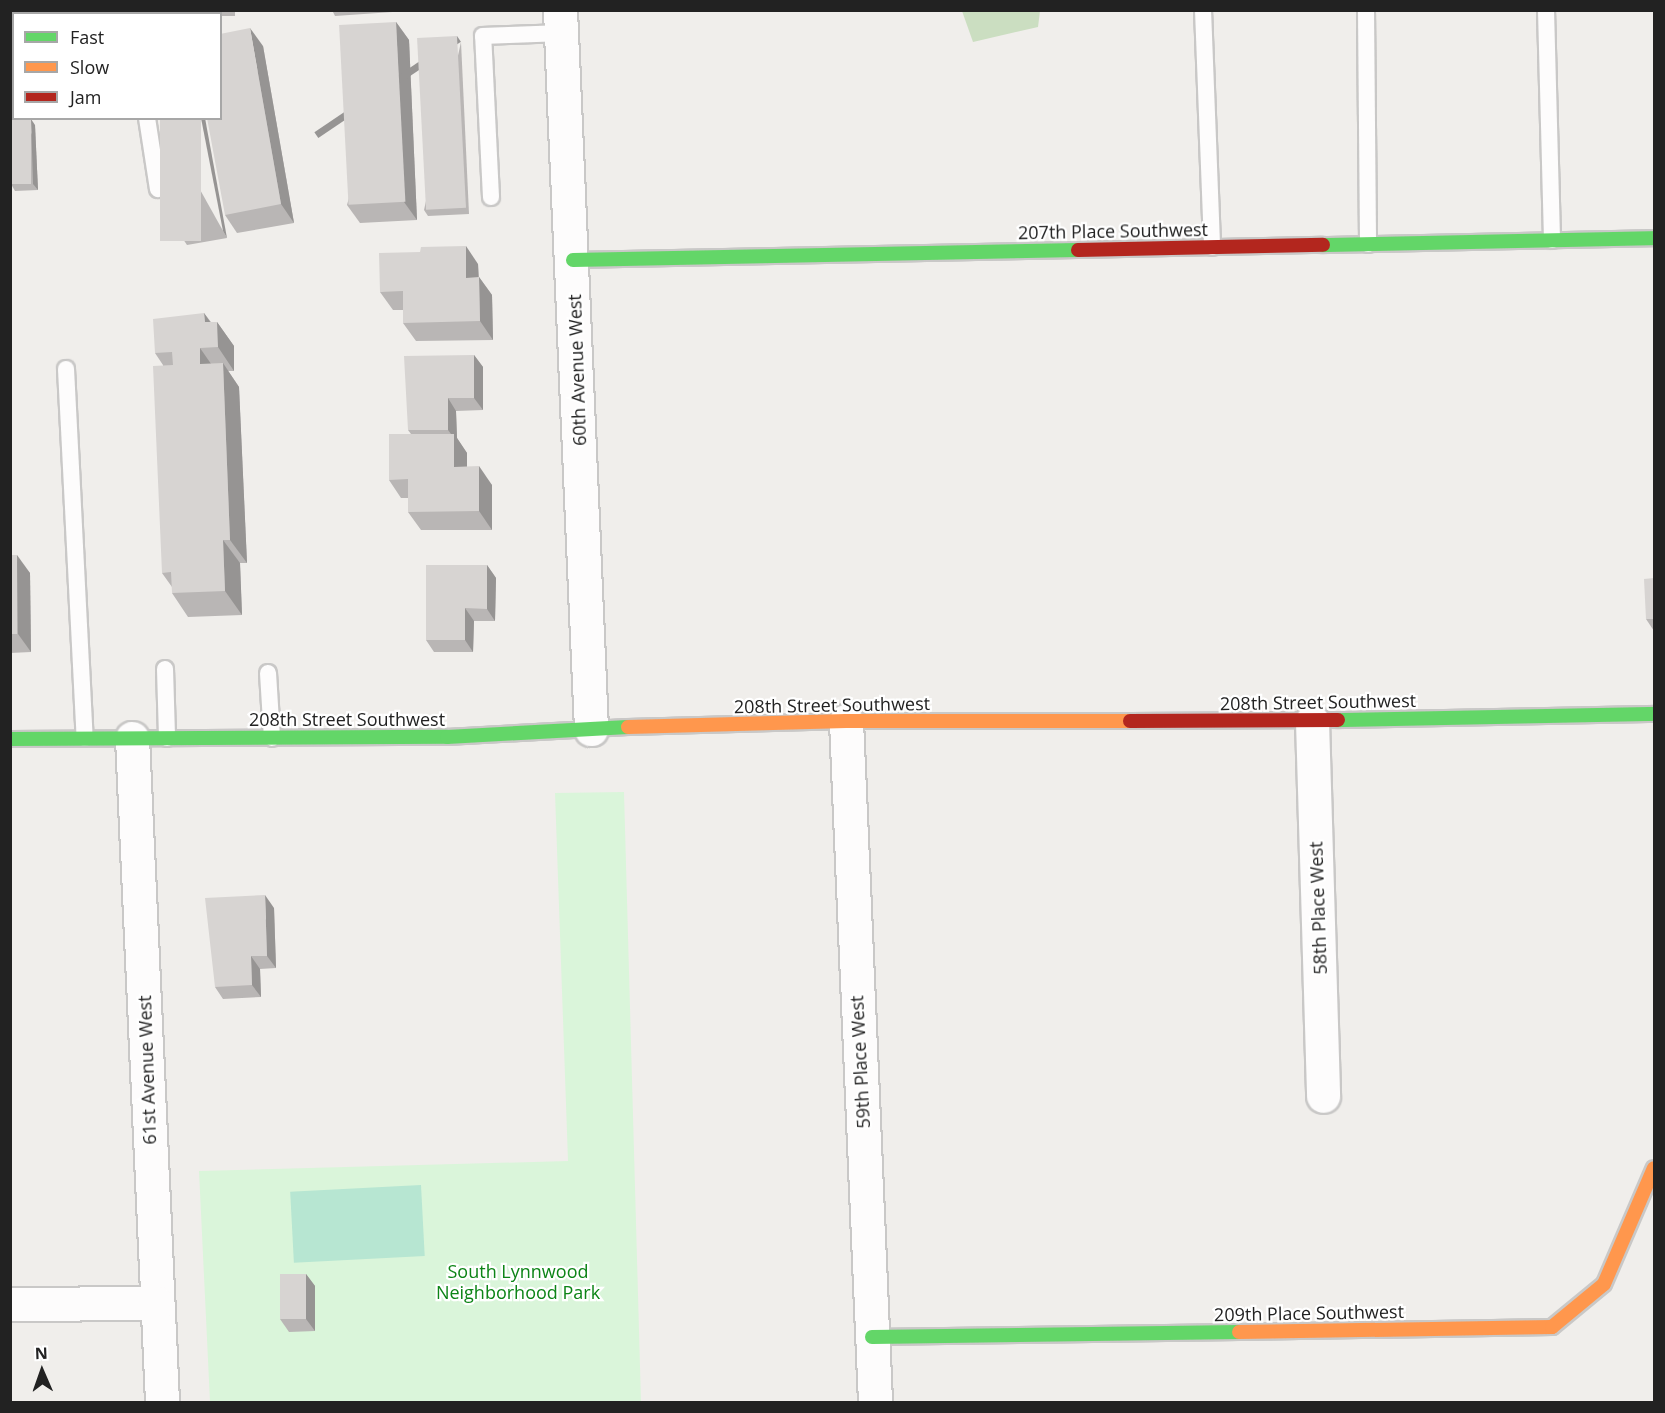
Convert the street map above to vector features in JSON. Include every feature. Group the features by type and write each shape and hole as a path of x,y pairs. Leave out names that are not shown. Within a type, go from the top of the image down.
{"street":[{"name":"60th Avenue West","path":"561,22 573,260 591,729"},
{"name":"207th Place Southwest","path":"573,260 1654,238"},
{"name":"208th Street Southwest","path":"10,739 447,737 541,729 846,721 1312,721 1654,714"},
{"name":"59th Place West","path":"846,721 875,1402"},
{"name":"58th Place West","path":"1312,721 1323,1096"},
{"name":"61st Avenue West","path":"132,738 162,1402"},
{"name":"209th Place Southwest","path":"872,1337 1552,1327 1604,1284 1654,1168"},
{"path":"10,1304 157,1303"}],"lane":[{"path":"1203,10 1212,247"},
{"path":"1366,10 1368,244"},
{"path":"1546,10 1552,240"},
{"path":"491,197 483,36 561,22"},
{"path":"147,120 158,189"},
{"path":"66,369 85,738"},
{"path":"165,669 167,738"},
{"path":"268,673 272,738"}],"green space":[{"path":"962,10 1040,11 1038,27 973,42"},
{"name":"South Lynnwood Neighborhood Park","path":"624,792 641,1402 210,1402 199,1171 568,1161 555,793"},
{"path":"421,1185 425,1256 294,1263 290,1192"}],"building":[{"path":"10,10 12,66 10,66"},
{"path":"396,22 405,202 348,205 339,25"},
{"path":"250,28 281,204 225,215 207,120 222,120 222,34"},
{"path":"457,36 466,208 426,210 417,38"},
{"path":"10,119 31,120 31,184 10,184"},
{"path":"160,120 201,120 201,241 160,241"},
{"path":"466,246 466,278 479,277 480,321 403,323 403,291 380,292 379,253 420,252 421,247"},
{"path":"204,313 205,322 217,322 218,347 200,348 200,364 223,363 230,540 223,540 225,591 172,593 171,572 162,573 153,366 173,365 172,352 155,353 153,319"},
{"path":"474,355 474,398 448,398 448,430 408,430 404,356"},
{"path":"389,434 454,434 454,467 479,466 479,511 408,512 408,479 389,480"},
{"path":"10,555 17,555 17,634 10,634"},
{"path":"426,565 487,565 487,609 465,608 465,640 426,640"},
{"path":"1654,578 1654,619 1646,619 1644,579"},
{"path":"265,895 267,956 251,956 252,985 215,987 205,898"},
{"path":"280,1274 306,1274 306,1319 280,1319"}],"traffic: fast":[{"path":"1323,245 1654,238"},
{"path":"573,260 1078,250"},
{"path":"1338,720 1654,714"},
{"path":"10,739 447,737 628,727"},
{"path":"872,1337 1239,1332"}],"traffic: slow":[{"path":"628,727 846,721 1130,721"},
{"path":"1239,1332 1552,1327 1604,1284 1654,1168"}],"traffic: jam":[{"path":"1078,250 1323,245"},
{"path":"1130,721 1338,720"}]}
